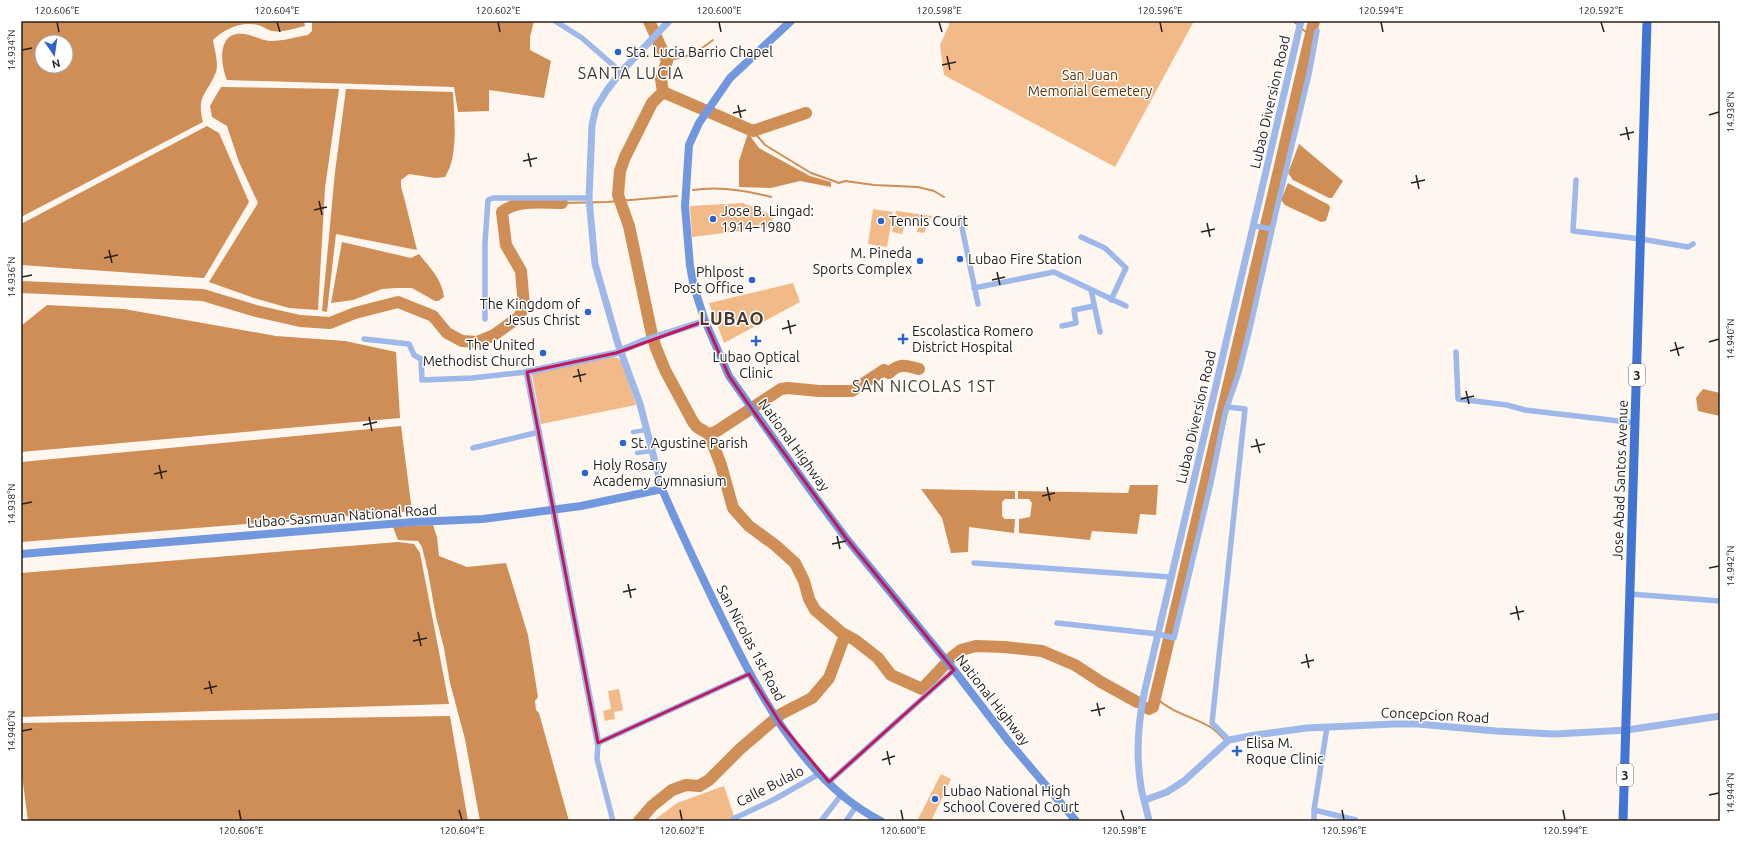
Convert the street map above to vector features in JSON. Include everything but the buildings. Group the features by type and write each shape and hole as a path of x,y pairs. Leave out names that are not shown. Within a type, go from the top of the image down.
{"highway":[{"name":"Jose Abad Santos Avenue","path":"1623,821 1627,730 1647,21"}],"main road":[{"name":"National Highway","path":"791,21 730,78 699,122 689,145 686,206 692,280 705,321 729,376 846,538 953,669 1009,742 1076,821"},
{"name":"Lubao-Sasmuan National Road","path":"21,554 414,522 483,519 553,510 662,489"},
{"name":"San Nicolas 1st Road","path":"662,489 681,533 749,674 772,711 819,774 871,816 881,821"}],"street":[{"path":"556,21 582,38 621,72"},
{"path":"662,489 640,404 622,350 618,344 595,264 589,202 592,126 596,108 607,90 621,72 669,21"},
{"name":"Lubao Diversion Road","path":"1149,821 1141,787 1139,764 1140,711 1160,634 1171,577 1256,226 1302,21"},
{"path":"1056,623 1160,634 1174,638 1189,579 1225,413 1239,372 1251,324 1271,229 1288,165 1317,31"},
{"path":"1576,180 1573,231 1641,239 1688,247 1693,244"},
{"path":"485,319 485,243 488,200 493,198 589,202"},
{"path":"960,218 978,304"},
{"path":"1256,226 1271,229"},
{"path":"1081,237 1105,248 1126,268 1111,300"},
{"path":"974,288 1054,272 1126,306"},
{"path":"1090,290 1100,332"},
{"path":"1062,326 1076,323 1074,310 1094,306"},
{"path":"364,339 409,344 414,355 421,359 422,380 472,378 527,372 606,356 705,321"},
{"path":"1456,352 1458,399 1506,405 1525,410 1636,423"},
{"path":"527,372 598,743 597,759 613,821"},
{"path":"1145,800 1167,792 1184,781 1228,740 1212,723 1245,409 1228,407"},
{"path":"633,432 646,430"},
{"path":"473,448 539,432"},
{"path":"637,454 651,451"},
{"path":"974,563 1171,577"},
{"path":"1630,594 1720,601"},
{"path":"829,782 953,669"},
{"path":"598,743 749,674"},
{"name":"Concepcion Road","path":"1228,740 1254,735 1327,727 1380,724 1418,724 1496,731 1555,734 1627,730 1720,716"},
{"path":"1314,821 1314,810 1327,727"},
{"name":"Calle Bulalo","path":"733,819 775,799 819,774"},
{"path":"821,821 842,794"},
{"path":"846,821 857,805"},
{"path":"1314,810 1356,821"},
{"path":"1329,821 1331,814"}],"highlighted area":[{"path":"705,321 729,376 754,412 846,538 954,670 829,782 781,724 749,674 598,743 527,372 616,353"}],"green space":[{"name":"San Juan Memorial Cemetery","path":"948,21 1194,21 1115,167 944,75 940,45 949,25"},
{"path":"743,203 772,215 773,227 692,237 690,206"},
{"name":"Tennis Court","path":"873,209 893,212 887,247 868,244"},
{"name":"Tennis Court","path":"896,211 932,216 924,233 917,232 919,222 906,220 902,234 892,232"},
{"path":"793,283 800,302 724,343 709,303"},
{"path":"611,357 618,358 622,362 636,405 541,424 532,374"},
{"path":"619,689 623,710 614,712 615,719 605,721 603,711 611,709 608,691"},
{"name":"Lubao National High School Covered Court","path":"941,774 951,779 931,821 922,821 918,819"},
{"path":"724,786 734,816 731,817 732,821 653,821 677,803"}],"shaded area":[{"path":"21,21 304,21 305,26 284,31 272,31 252,24 239,25 222,32 213,40 217,68 202,101 201,113 203,122 21,217"},
{"path":"312,21 534,21 530,37 530,50 551,61 544,98 489,90 489,111 458,112 454,87 227,80 222,57 225,43 229,38 235,34 244,34 268,41 290,39 308,35 312,31"},
{"path":"221,87 339,89 325,188 318,310 289,308 254,298 209,282 258,203 239,162 227,126 212,117 210,106"},
{"path":"346,89 453,92 455,136 452,158 445,177 435,178 409,174 401,180 401,187 417,250 336,234 327,312 322,311 335,172"},
{"path":"207,126 219,133 249,202 204,278 21,265 21,224"},
{"path":"748,133 759,148 810,176 831,182 831,187 800,181 771,188 739,187 739,161"},
{"path":"1299,144 1343,181 1332,198 1329,198 1293,180 1288,173"},
{"path":"1288,183 1329,205 1330,208 1326,221 1321,222 1285,205 1281,200"},
{"path":"342,242 411,258 419,254 438,279 444,297 438,301 435,301 412,288 396,288 382,289 353,300 331,303"},
{"path":"47,305 124,309 276,336 345,341 396,352 400,418 21,452 21,326"},
{"path":"1703,389 1720,393 1720,416 1698,411 1696,398"},
{"path":"401,426 412,511 21,542 21,462"},
{"path":"1130,485 1158,485 1156,515 1140,514 1137,534 1092,531 1090,540 1019,533 1019,519 1030,517 1032,503 1029,499 1018,499 1018,491 1128,493"},
{"path":"921,489 1015,491 1015,499 1005,499 1002,502 1002,516 1005,519 1015,519 1014,533 969,527 968,552 951,553 942,518"},
{"path":"433,525 437,537 439,556 467,567 506,563 528,635 538,697 535,701 536,710 539,713 569,821 480,821 465,739 450,683 422,547 418,541 398,540 393,527"},
{"path":"398,542 414,544 420,553 449,704 21,717 21,573"},
{"path":"450,716 468,821 28,821 21,768 21,723"}],"waterway":[{"path":"649,21 667,61 661,79 663,92 753,131 806,113"},
{"path":"1293,21 1298,25"},
{"path":"1147,708 1149,709 1153,707 1314,21"},
{"path":"1301,28 1311,36"},
{"path":"667,61 694,54 713,40"},
{"path":"663,92 652,103 625,157 620,171 618,195 629,226 656,348 665,370 697,427 709,434 717,431 781,389 852,391 884,370 889,373 899,366 919,369"},
{"path":"753,131 765,145 811,173 839,183 845,181 874,185 918,187 934,191 944,197"},
{"path":"693,190 712,188 732,189 771,197"},
{"path":"562,203 607,202 677,196"},
{"path":"21,287 203,295 256,311 300,321 330,323 355,313 398,302 433,316 447,333 462,341 477,342 494,335 519,317 524,306 521,271 506,245 502,212 508,208 523,203 562,203"},
{"path":"709,434 721,465 733,508 749,526 775,545 795,563 804,581 809,599 815,610 842,633 855,640 878,658 891,675 922,689 951,658 961,650 976,646 1042,651 1075,665 1101,682 1137,702"},
{"path":"639,821 652,806 672,790 686,785 699,786 709,780 740,749 781,714 812,698 829,678 845,635"},
{"path":"1155,697 1176,711 1212,728 1224,739"}],"place":[{"name":"Sta. Lucia Barrio Chapel","path":"618,52"},
{"name":"Jose B. Lingad: 1914–1980","path":"713,219"},
{"name":"Tennis Court","path":"881,221"},
{"name":"Lubao Fire Station","path":"960,259"},
{"name":"M. Pineda Sports Complex","path":"920,261"},
{"name":"Phlpost Post Office","path":"752,280"},
{"name":"The Kingdom of Jesus Christ","path":"588,312"},
{"name":"Escolastica Romero District Hospital","path":"903,339"},
{"name":"Lubao Optical Clinic","path":"756,341"},
{"name":"The United Methodist Church","path":"543,353"},
{"name":"St. Agustine Parish","path":"623,443"},
{"name":"Holy Rosary Academy Gymnasium","path":"585,473"},
{"name":"Elisa M. Roque Clinic","path":"1237,751"},
{"name":"Lubao National High School Covered Court","path":"935,799"}],"district":[{"name":"SANTA LUCIA","path":"631,73"},
{"name":"LUBAO","path":"732,319"},
{"name":"SAN NICOLAS 1ST","path":"924,386"}]}
